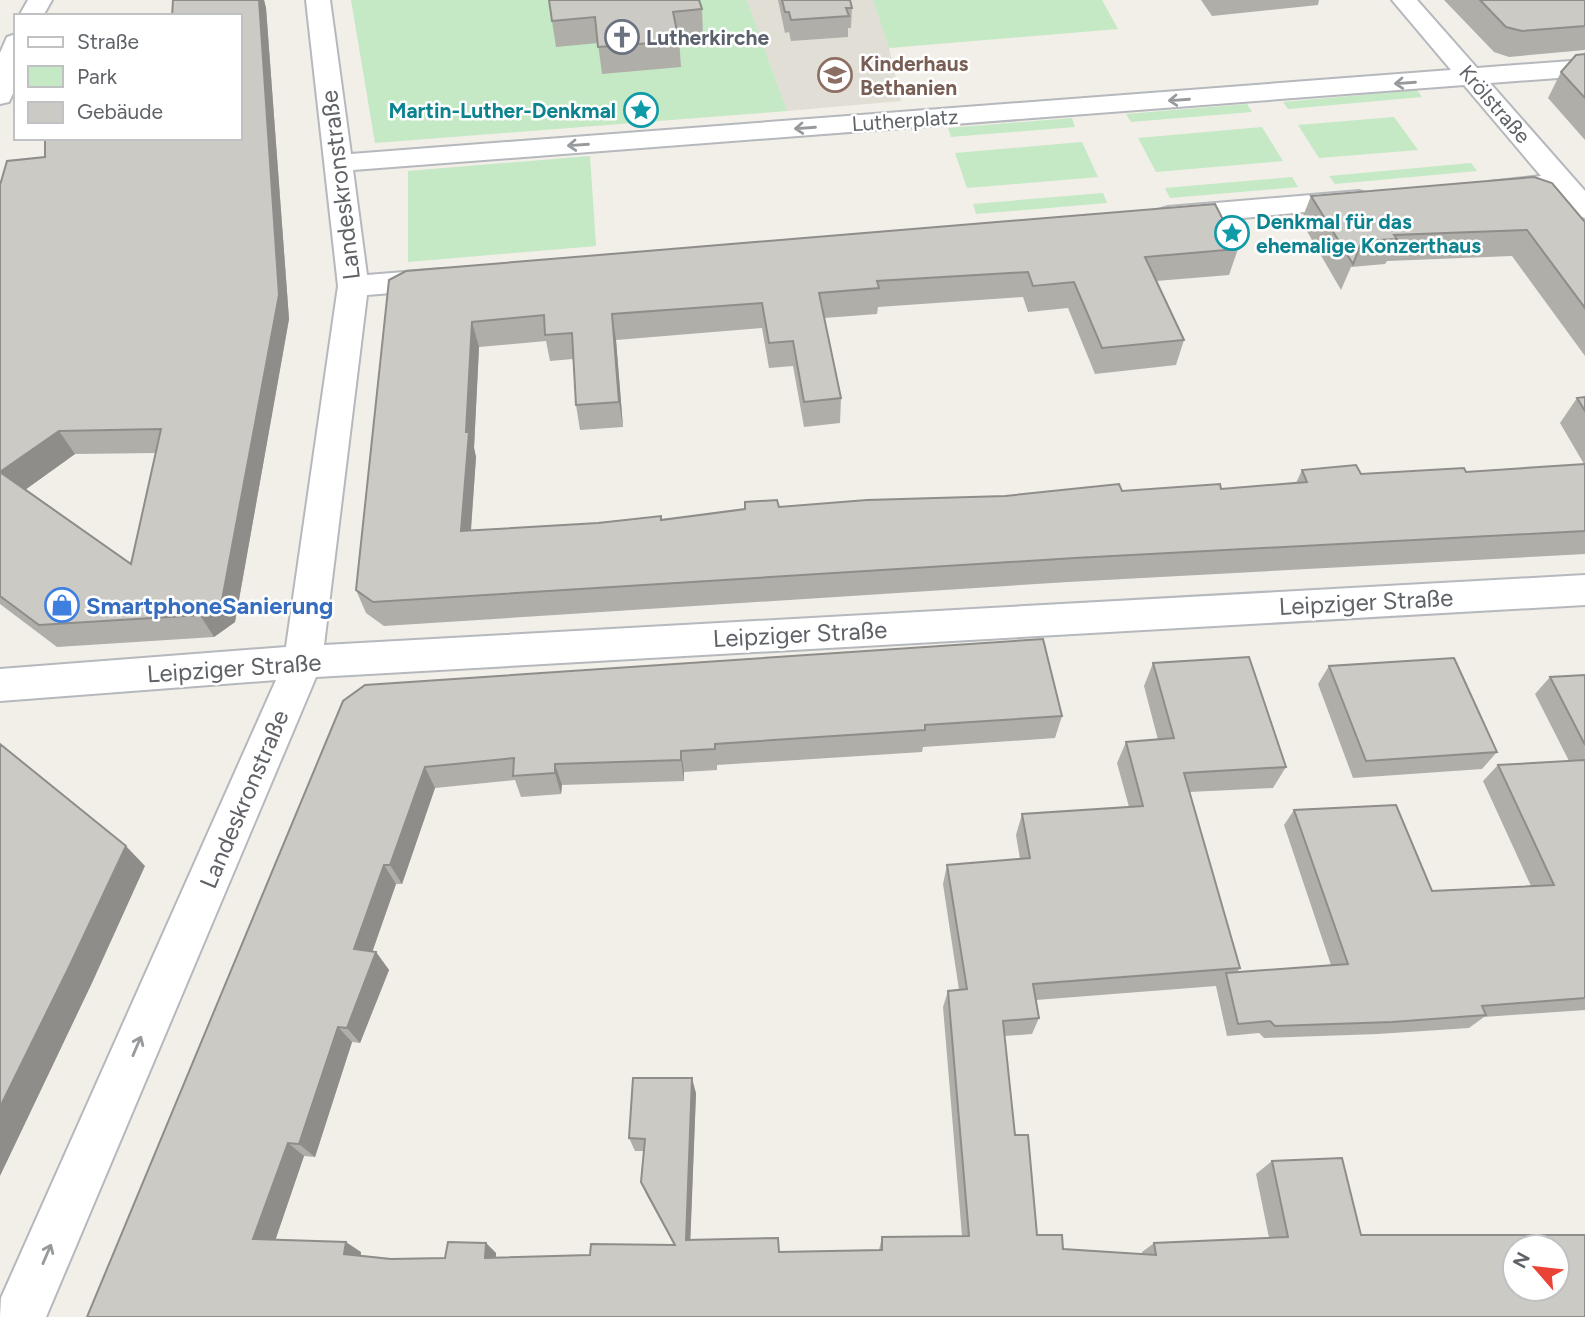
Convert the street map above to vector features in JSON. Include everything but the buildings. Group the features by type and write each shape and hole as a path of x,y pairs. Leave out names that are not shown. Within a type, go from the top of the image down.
{"street":[{"name":"Landeskronstraße","path":"20,1317 303,662 353,286 318,0"},
{"name":"Krölstraße","path":"1404,0 1585,209"},
{"path":"0,96 14,49"},
{"name":"Lutherplatz","path":"337,163 1585,68"},
{"path":"1474,190 1563,182"},
{"path":"1140,219 1390,197"},
{"path":"353,286 473,276"},
{"name":"Leipziger Straße","path":"5,681 1585,590"}],"shaded area":[{"name":"Kinderhaus Bethanien","path":"747,0 873,0 889,48 901,101 787,111"}],"green space":[{"path":"351,0 747,0 787,111 375,143"},
{"path":"873,0 1102,0 1118,29 889,48"},
{"path":"1417,90 1422,97 1288,109 1283,102"},
{"path":"1247,104 1252,112 1131,122 1126,114"},
{"path":"1394,117 1418,150 1319,158 1298,125"},
{"path":"1072,118 1075,127 951,137 948,128"},
{"path":"1262,127 1283,161 1156,172 1138,138"},
{"path":"1082,142 1098,177 967,188 955,153"},
{"path":"590,156 596,246 408,262 408,171"},
{"path":"1471,163 1477,171 1335,184 1329,176"},
{"path":"1292,177 1298,187 1170,198 1165,188"},
{"path":"1103,193 1107,203 976,214 973,204"}],"place":[{"name":"Lutherkirche","path":"622,37"},
{"name":"Kinderhaus Bethanien","path":"835,75"},
{"name":"Martin-Luther-Denkmal","path":"641,110"},
{"name":"Denkmal für das ehemalige Konzerthaus","path":"1232,233"},
{"name":"SmartphoneSanierung","path":"62,605"}]}
